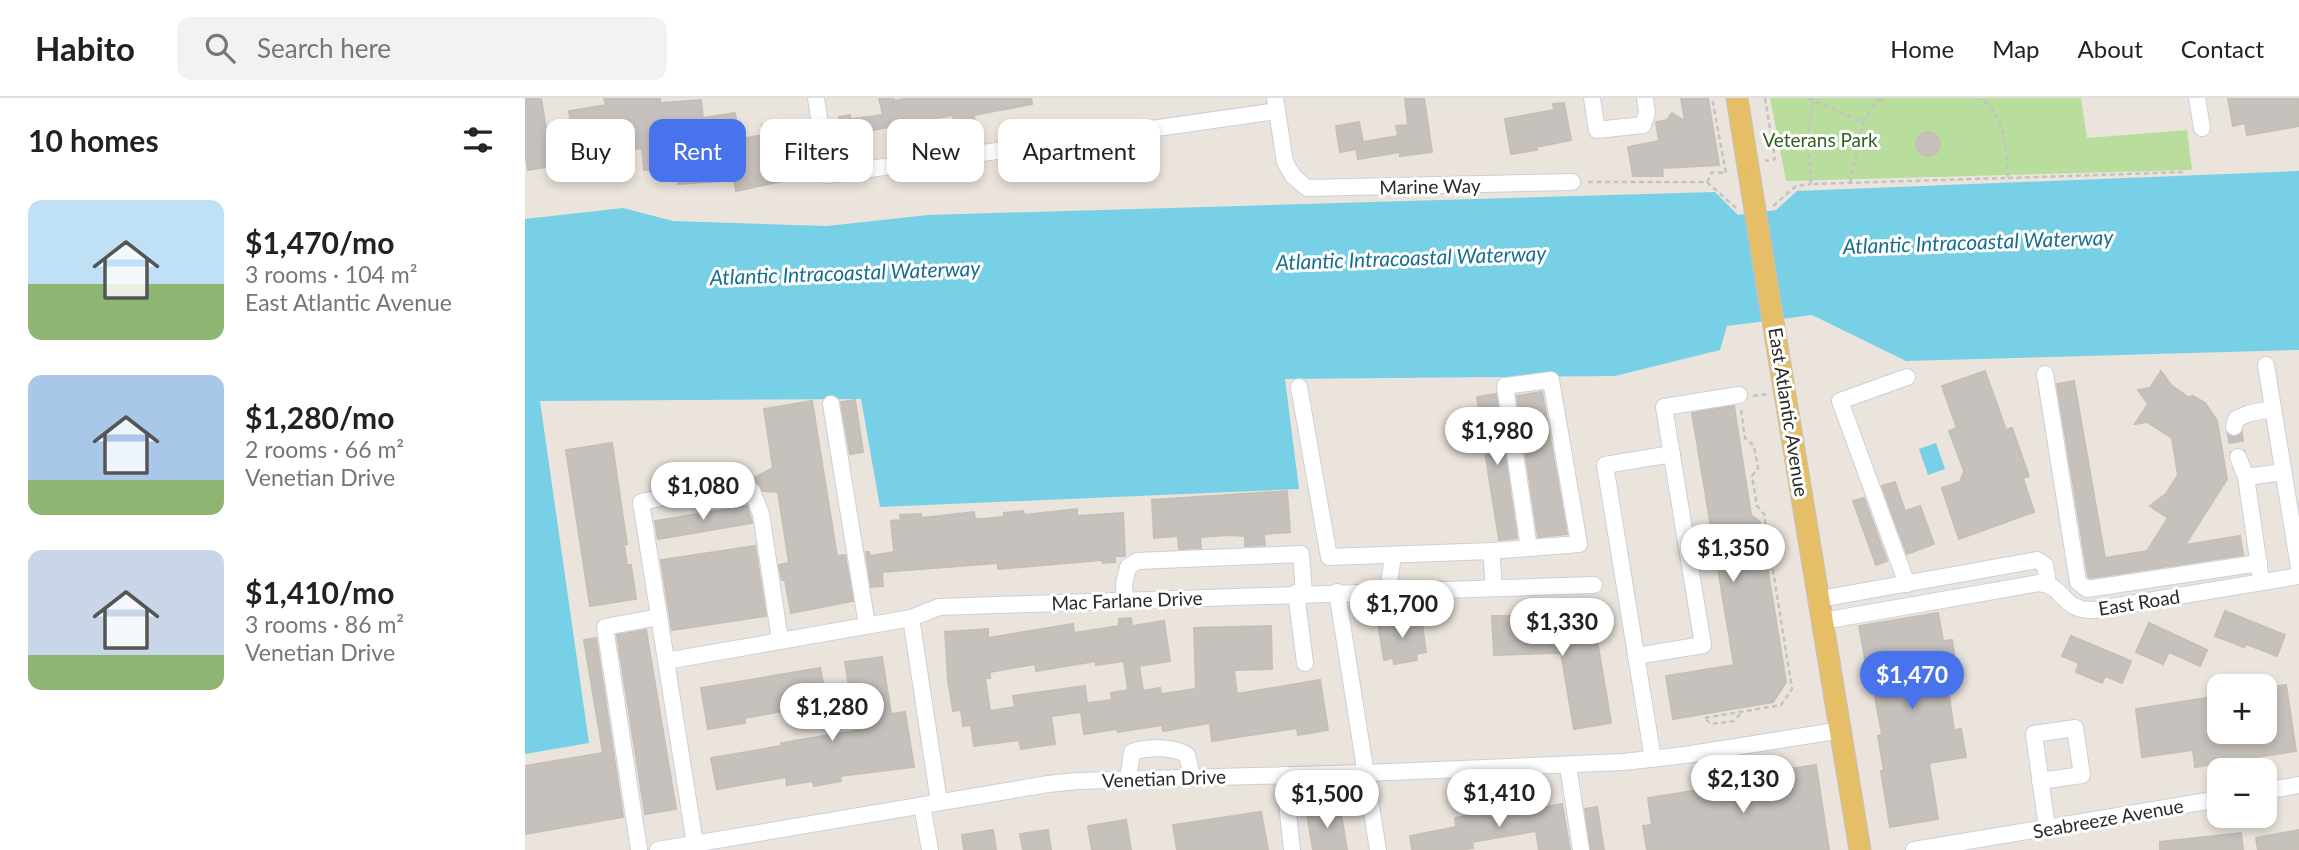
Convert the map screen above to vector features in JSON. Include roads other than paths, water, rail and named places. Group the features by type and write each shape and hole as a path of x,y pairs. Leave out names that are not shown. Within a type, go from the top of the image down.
{"main road":[{"name":"East Atlantic Avenue","path":"1737,98 1860,850"}],"street":[{"path":"815,98 828,175 1276,105"},
{"path":"1592,98 1597,130 1643,125 1647,113 1645,98"},
{"path":"2197,98 2202,128"},
{"name":"Marine Way","path":"1276,105 1285,162 1293,176 1307,188 1572,182"},
{"path":"2266,365 2283,472 2295,515 2299,567"},
{"path":"2045,374 2078,582 2087,589 2259,563"},
{"path":"1820,599 1907,583 1840,401 1907,377"},
{"path":"1299,387 1329,557 1491,551 1529,548 1579,544 1552,380 1505,386 1529,548"},
{"path":"1636,656 1703,645 1664,407 1743,399"},
{"path":"831,404 867,625"},
{"path":"2234,427 2236,419 2250,413 2273,409"},
{"path":"1653,759 1605,465 1672,454"},
{"path":"2238,457 2246,477 2262,582"},
{"path":"2246,477 2283,472"},
{"path":"695,844 641,502 724,485 752,491 761,514 780,640"},
{"path":"1491,551 1494,587"},
{"path":"1125,600 1124,584 1128,567 1137,561 1301,554 1300,593 1305,663"},
{"path":"1388,590 1393,555"},
{"name":"East Road","path":"1907,583 2041,561 2045,565 2048,584 2080,610 2093,610 2299,576"},
{"path":"1823,621 2039,583 2048,584"},
{"name":"Mac Farlane Drive","path":"666,660 911,618 939,607 1594,585"},
{"path":"1337,592 1378,850"},
{"path":"639,850 605,627 659,617"},
{"path":"911,618 939,802"},
{"name":"Venetian Drive","path":"658,850 1048,784 1568,765 1653,759 1842,730"},
{"path":"1128,779 1132,752 1141,750 1178,750 1187,755 1192,778"},
{"path":"1568,765 1581,850"},
{"path":"1284,775 1292,850"},
{"path":"2040,781 2047,828"},
{"path":"2277,789 2299,785"},
{"name":"Seabreeze Avenue","path":"1914,850 1987,844 2047,828 2207,801"},
{"path":"922,805 930,850"}],"water":[{"name":"Atlantic Intracoastal Waterway","path":"2299,171 2299,350 1906,361 1812,315 1727,326 1720,350 1615,376 1285,379 1299,489 880,507 861,399 540,401 589,743 525,754 525,219 623,208 673,221 827,226 928,215 1715,192 1738,215 1776,210 1797,191"},
{"path":"1936,443 1945,469 1928,475 1919,449"}],"tunnel":[{"path":"2234,427 2238,457"}],"park label":[{"name":"Veterans Park","path":"1820,139"}]}
